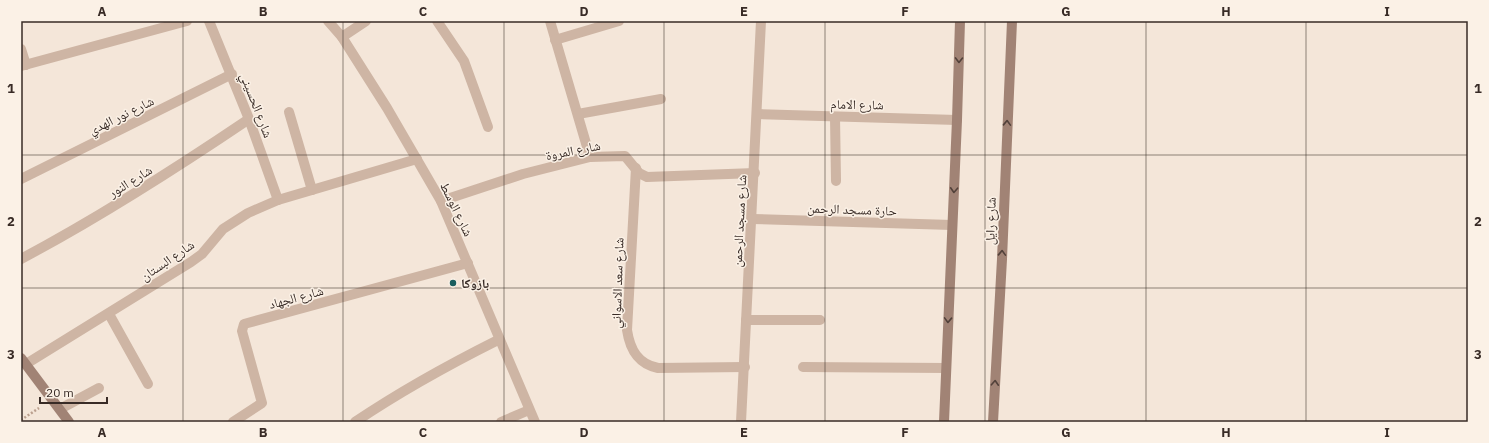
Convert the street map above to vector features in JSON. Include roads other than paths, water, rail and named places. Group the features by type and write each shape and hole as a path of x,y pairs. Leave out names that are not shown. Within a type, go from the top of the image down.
{"street":[{"path":"21,50 23,66 187,21"},
{"name":"شارع الحسيني","path":"209,21 232,74 278,200"},
{"name":"شارع الوسط","path":"328,21 342,37 387,108 441,201 498,340 535,422"},
{"path":"342,37 366,21"},
{"path":"437,21 464,61 488,127"},
{"path":"550,21 590,157"},
{"path":"555,40 620,21"},
{"name":"شارع مسجد الرحمن","path":"741,422 745,367 761,21"},
{"path":"944,422 960,21"},
{"name":"شارع رايل","path":"992,422 1002,259 1012,21"},
{"name":"شارع نور الهدي","path":"21,179 232,74"},
{"path":"578,114 661,99"},
{"path":"289,112 312,190"},
{"name":"شارع الامام","path":"757,114 957,120"},
{"path":"835,117 836,181"},
{"name":"شارع النور","path":"21,259 82,226 140,191 249,119"},
{"name":"شارع المروة","path":"441,201 523,174 590,157 625,156 642,175 646,177 754,173"},
{"name":"شارع البستان","path":"23,361 109,314 202,254 223,229 248,213 278,200 417,159"},
{"name":"شارع سعد الاسواني","path":"636,168 628,330 629,341 634,353 648,366 658,368 745,367"},
{"name":"حارة مسجد الرحمن","path":"752,219 952,225"},
{"name":"شارع الجهاد","path":"233,422 262,403 242,331 242,325 468,264"},
{"path":"109,314 148,384"},
{"path":"746,320 820,320"},
{"path":"355,422 400,392 437,371 498,340"},
{"path":"23,361 69,422"},
{"path":"803,367 946,368"},
{"path":"60,409 99,388"},
{"path":"501,422 529,410"}],"place":[{"name":"بازوكا","path":"453,283"}]}
